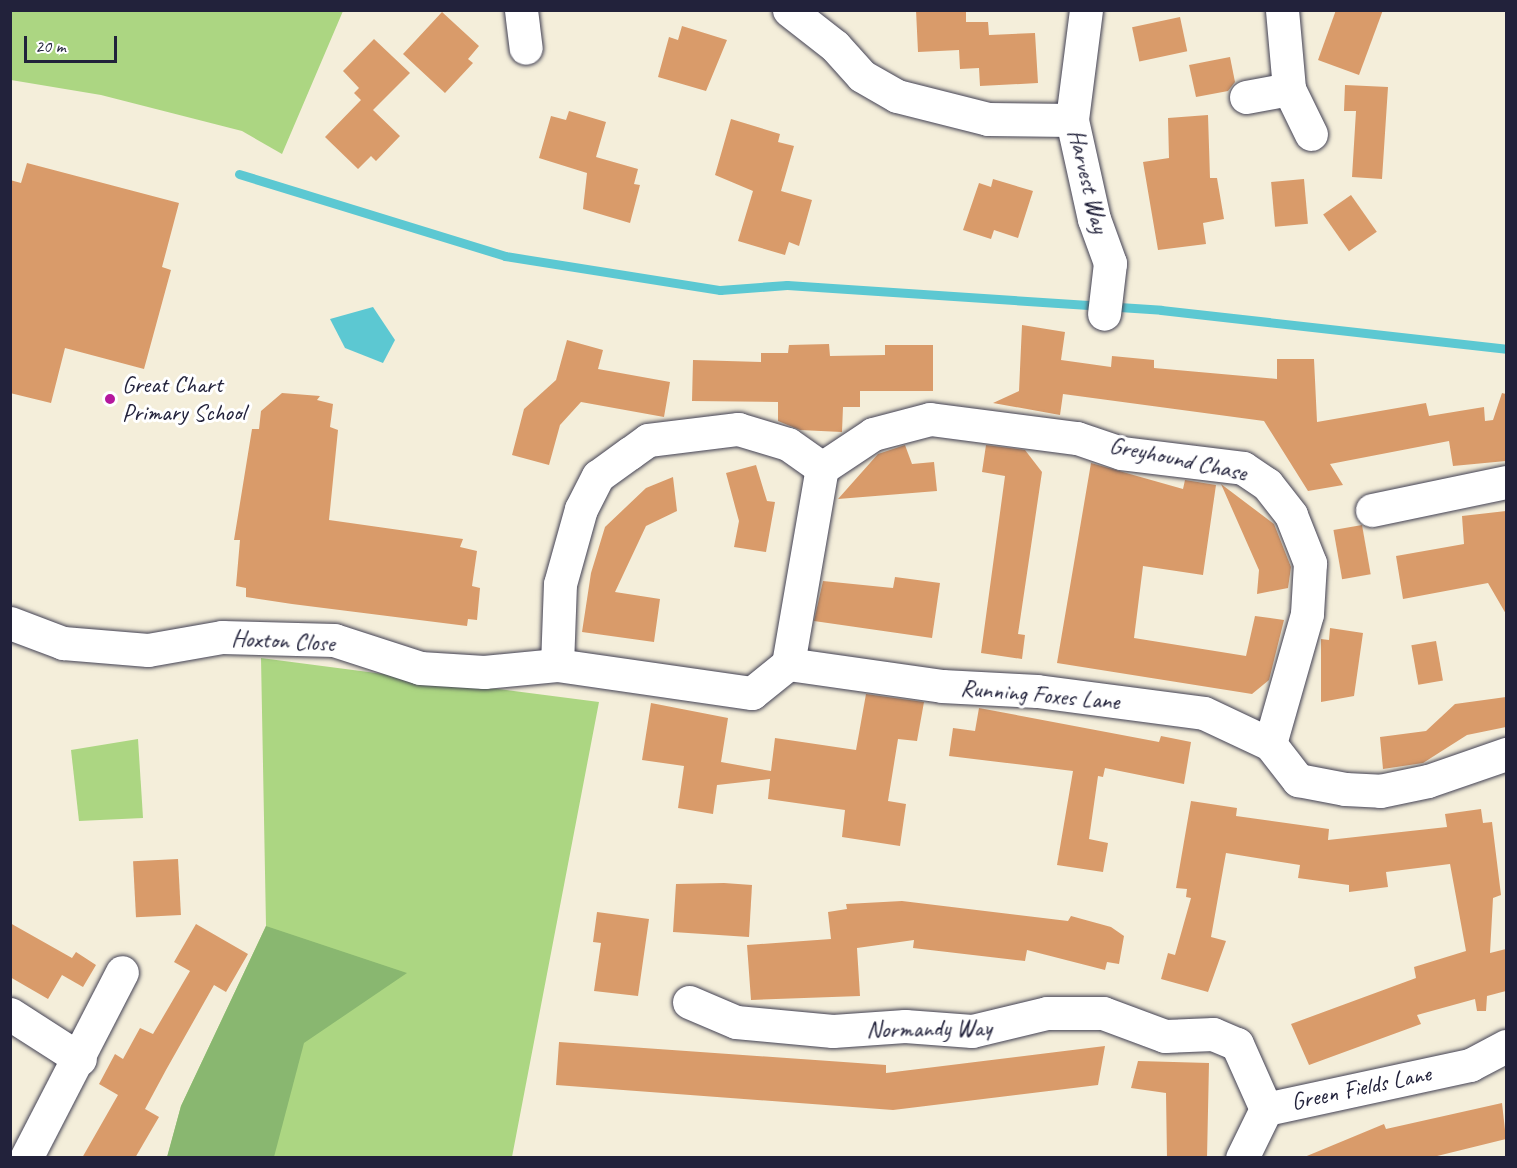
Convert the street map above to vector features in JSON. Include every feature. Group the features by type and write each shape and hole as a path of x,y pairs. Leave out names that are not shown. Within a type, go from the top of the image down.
{"street":[{"path":"521,10 526,48"},
{"path":"789,10 835,46 862,76 897,96 987,119 1072,120"},
{"name":"Harvest Way","path":"1086,10 1072,120 1094,219 1110,263 1104,314"},
{"path":"1282,10 1289,89 1311,134"},
{"path":"1246,97 1289,89"},
{"name":"Greyhound Chase","path":"822,468 873,434 930,419 1077,438 1121,453 1254,473 1291,515 1310,563 1307,614 1270,744"},
{"path":"738,429 788,444 822,468 801,568 788,664 752,693 557,665 560,584 580,509 598,476 630,453 666,436 738,429"},
{"path":"1372,510 1506,482"},
{"name":"Hoxton Close","path":"10,623 63,643 148,650 222,637 334,640 420,668 484,672 557,665"},
{"name":"Running Foxes Lane","path":"788,664 1204,713 1270,744 1299,780 1380,791 1506,754"},
{"path":"26,1158 80,1059 122,972"},
{"name":"Normandy Way","path":"689,1002 736,1022 833,1031 905,1026 972,1032 1047,1013 1103,1014 1165,1036 1213,1034 1237,1044 1266,1109"},
{"path":"10,1014 80,1059"},
{"name":"Green Fields Lane","path":"1242,1158 1266,1109 1470,1065 1506,1046"}],"green space":[{"path":"10,11 343,11 282,154 242,131 101,95 11,80"},
{"path":"261,658 599,702 512,1157 167,1158 181,1106 266,926"},
{"path":"138,739 143,818 79,821 71,750"},
{"path":"266,926 407,973 304,1043 274,1157 167,1157 181,1106"}],"water":[{"path":"373,307 395,340 383,363 345,348 330,319"}],"building":[{"path":"916,10 966,10 966,22 988,22 989,35 1035,33 1038,83 980,86 979,68 960,69 959,50 918,52"},
{"path":"1336,10 1383,10 1359,75 1318,60"},
{"path":"442,12 479,46 468,59 473,63 445,93 403,54"},
{"path":"1180,17 1187,51 1139,61 1132,27"},
{"path":"682,26 727,40 706,91 658,77 669,37 678,40"},
{"path":"374,39 410,73 373,110 400,136 376,161 371,156 358,169 325,137 361,100 354,93 359,88 343,71"},
{"path":"1230,57 1235,82 1228,91 1196,97 1189,65"},
{"path":"1345,85 1388,87 1382,179 1352,177 1356,111 1344,111"},
{"path":"569,111 606,122 596,157 638,169 634,184 640,185 630,223 583,209 587,173 539,158 551,116 566,120"},
{"path":"1208,115 1210,178 1217,178 1224,219 1203,223 1206,244 1158,250 1143,162 1169,158 1168,118"},
{"path":"731,119 780,134 778,142 794,146 781,191 812,200 799,246 789,242 785,255 738,241 753,191 715,175"},
{"path":"27,163 179,203 162,267 171,270 144,369 65,348 51,403 10,393 10,180 21,183"},
{"path":"993,179 1033,191 1018,238 994,230 991,239 963,230 979,183 991,187"},
{"path":"1304,179 1308,224 1275,227 1271,182"},
{"path":"1351,195 1377,232 1349,251 1323,215"},
{"path":"1022,325 1065,332 1061,360 1111,367 1112,356 1154,360 1154,368 1277,379 1277,359 1314,359 1317,422 1426,403 1429,416 1484,407 1485,421 1493,420 1502,393 1506,394 1506,461 1453,466 1449,441 1330,464 1343,485 1308,491 1264,421 1063,394 1060,415 993,403 1019,391"},
{"path":"567,340 603,350 598,369 670,382 664,417 581,402 560,425 549,465 512,455 524,409 556,380"},
{"path":"829,344 830,356 885,355 885,345 933,345 933,391 860,391 860,407 843,407 842,432 800,430 778,421 778,402 692,401 693,360 761,362 761,353 788,353 789,345"},
{"path":"282,393 320,396 317,400 333,404 330,427 338,430 329,520 463,539 460,547 477,551 472,586 480,588 477,620 468,619 467,626 292,604 246,597 246,588 236,586 240,540 234,540 252,429 259,429 261,411"},
{"path":"905,445 912,464 934,462 937,491 838,499 878,454"},
{"path":"986,445 1025,450 1042,472 1018,634 1025,635 1022,659 981,653 1005,476 982,472"},
{"path":"1091,463 1183,489 1185,480 1216,485 1203,575 1143,566 1134,638 1246,656 1255,616 1284,620 1269,680 1252,694 1057,663"},
{"path":"756,465 767,501 775,502 766,552 734,547 739,521 726,473"},
{"path":"673,477 677,511 646,526 615,592 660,599 654,642 582,632 591,573 605,527 646,488"},
{"path":"1221,484 1274,524 1291,567 1288,588 1257,594 1259,570"},
{"path":"1506,511 1506,614 1488,583 1403,599 1396,556 1464,544 1462,516"},
{"path":"1362,525 1371,574 1342,579 1333,530"},
{"path":"895,577 940,583 932,638 814,621 823,581 893,588"},
{"path":"1330,628 1363,633 1354,696 1321,702 1321,639 1329,640"},
{"path":"1436,641 1443,680 1418,685 1411,645"},
{"path":"866,694 924,702 917,741 898,739 888,801 906,804 900,846 842,837 845,810 768,799 770,779 717,785 713,814 678,808 684,766 642,760 651,703 728,718 721,762 771,771 775,738 856,750"},
{"path":"1506,697 1506,727 1467,735 1423,763 1383,769 1380,737 1426,731 1455,704"},
{"path":"979,708 1159,742 1161,736 1191,742 1184,784 1105,768 1103,777 1098,776 1089,839 1108,843 1103,872 1057,865 1073,771 949,756 953,728 975,731"},
{"path":"1191,801 1237,808 1236,816 1329,829 1328,840 1447,827 1445,814 1481,809 1483,823 1492,822 1501,895 1493,898 1490,953 1506,949 1506,991 1487,996 1486,1011 1477,1011 1475,999 1417,1015 1421,1024 1309,1065 1291,1024 1416,978 1414,967 1466,951 1450,864 1386,872 1388,887 1349,892 1349,885 1298,878 1300,865 1226,853 1211,937 1226,941 1208,992 1161,979 1168,953 1175,955 1191,898 1186,897 1187,889 1176,888"},
{"path":"178,859 181,915 136,917 133,861"},
{"path":"676,884 752,885 749,937 673,932"},
{"path":"902,901 1068,921 1071,916 1111,927 1124,936 1119,964 1107,962 1105,970 1027,950 1025,961 913,948 914,940 857,948 860,996 751,1000 747,945 831,939 828,912 847,909 846,904"},
{"path":"597,912 649,919 638,996 594,991 601,943 593,942"},
{"path":"10,923 72,958 76,952 96,965 83,987 62,975 48,999 10,977"},
{"path":"196,924 248,954 226,992 214,985 166,1070 145,1109 159,1117 135,1158 82,1158 118,1095 99,1084 115,1054 123,1059 140,1028 153,1034 190,971 174,962"},
{"path":"559,1042 886,1065 886,1073 1105,1046 1098,1085 893,1110 556,1085"},
{"path":"1138,1061 1209,1063 1207,1158 1167,1158 1166,1093 1131,1088"},
{"path":"1502,1103 1506,1139 1429,1158 1302,1158 1384,1124 1386,1129"}],"waterway":[{"path":"239,174 505,256 720,290 787,285 1161,310 1506,349"}],"place":[{"name":"Great Chart Primary School","path":"110,399"}]}
